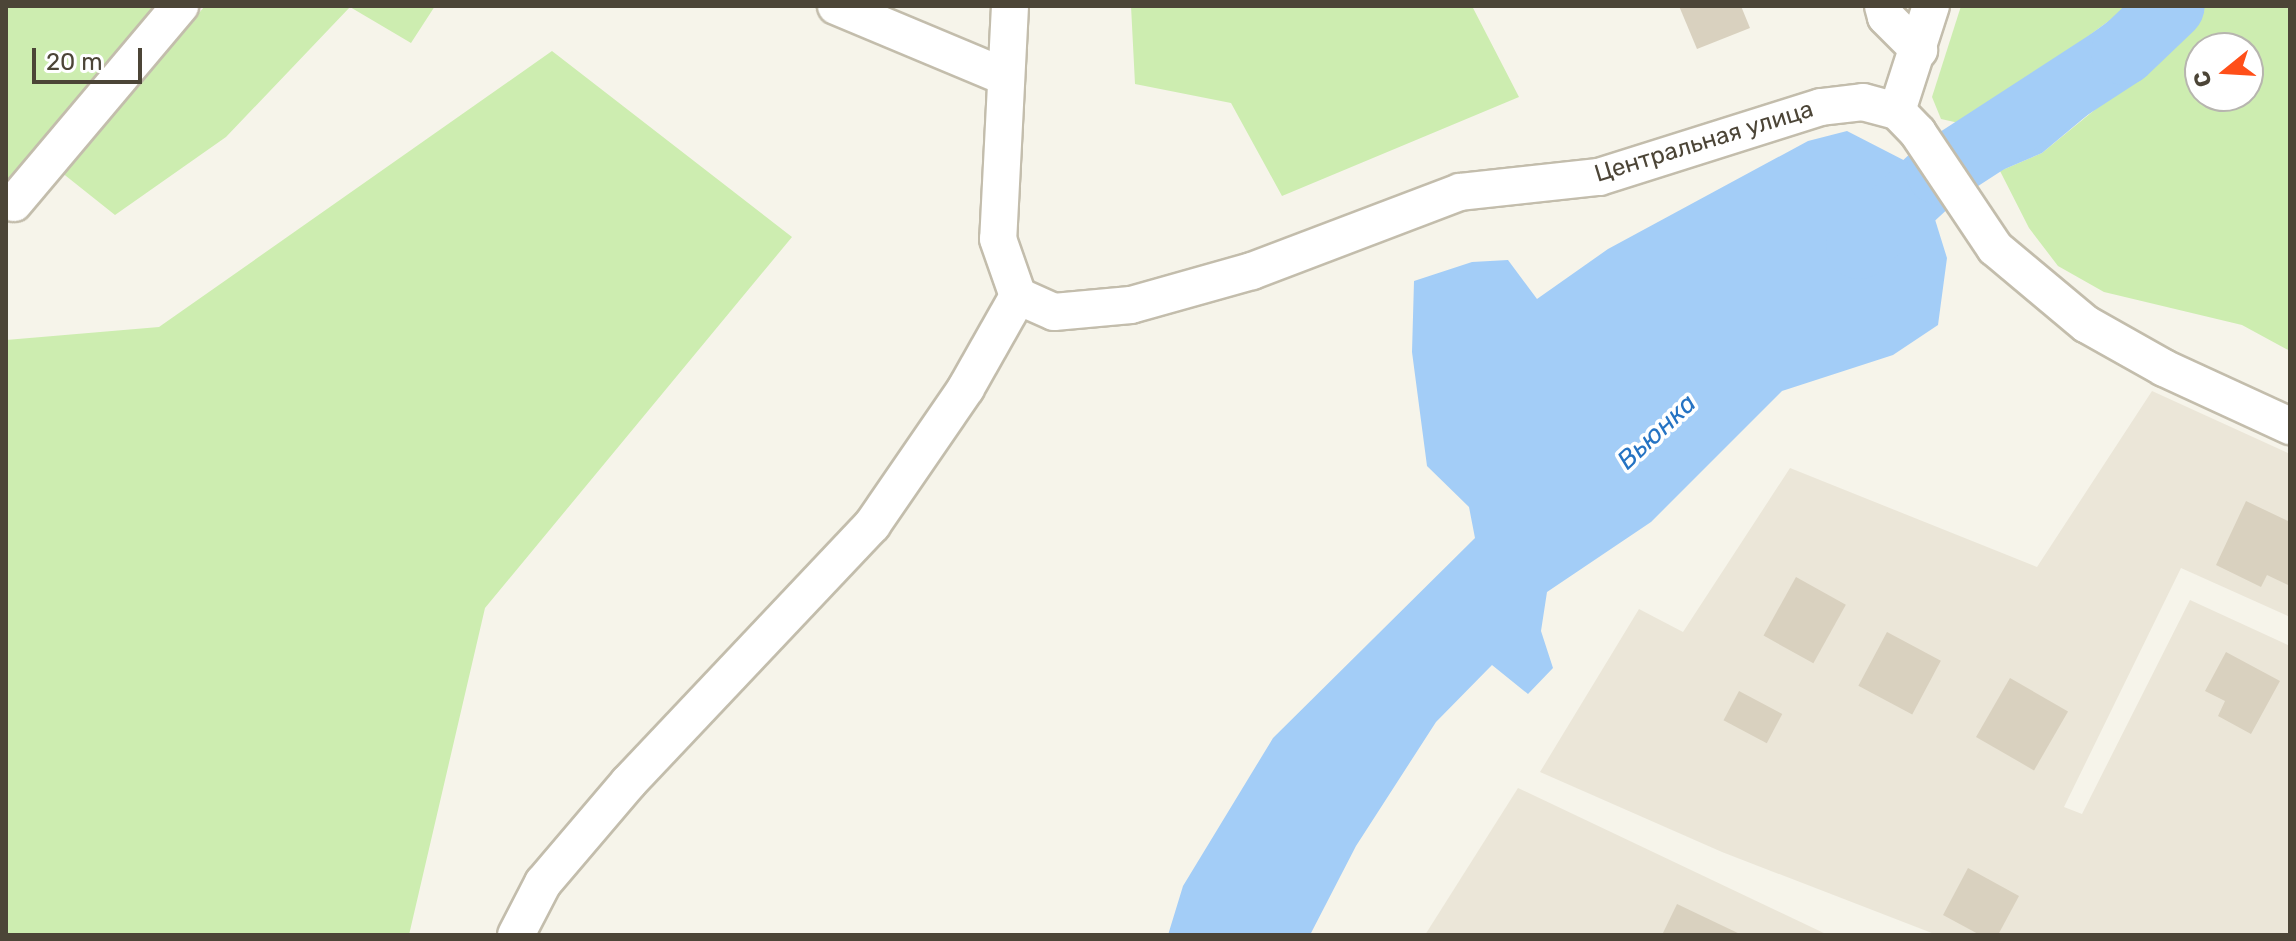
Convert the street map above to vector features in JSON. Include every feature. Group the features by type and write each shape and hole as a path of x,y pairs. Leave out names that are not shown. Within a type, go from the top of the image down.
{"street":[{"path":"14,203 180,6"},
{"path":"836,6 1003,76"},
{"path":"516,935 543,883 629,782 872,525 966,388 1018,296 998,239 1003,76 1010,6"},
{"path":"1883,6 1886,17 1919,50"},
{"path":"1931,6 1919,50 1908,122 1995,248 2086,324 2164,368 2290,426"},
{"name":"Центральная улица","path":"1018,296 1054,312 1131,305 1252,271 1460,192 1599,177 1821,107 1863,102 1908,122"}],"shaded area":[{"path":"2152,391 2290,454 2290,617 2181,568 2064,807 2082,814 2190,600 2290,646 2290,935 1937,935 1722,852 1540,772 1639,609 1683,632 1790,468 2037,567"},
{"path":"1518,788 1828,935 1425,935"}],"green space":[{"path":"6,6 159,6 6,185"},
{"path":"205,6 435,6 411,43 350,7 226,137 115,215 61,172"},
{"path":"1131,6 1472,6 1519,97 1282,196 1231,103 1135,84"},
{"path":"1961,6 2129,6 1968,125 1941,119 1932,97"},
{"path":"2199,6 2290,6 2290,351 2242,325 2104,292 2058,266 2029,228 2000,171 2042,153 2119,90"},
{"path":"552,51 792,237 485,608 409,935 6,935 6,340 159,327"}],"water":[{"path":"2129,6 2199,6 2152,61 2042,153 2000,171 1975,172 1963,158 1968,125"},
{"path":"1847,131 1919,168 1947,258 1938,325 1893,355 1782,391 1651,522 1547,592 1541,631 1553,668 1528,694 1492,665 1436,722 1356,846 1310,935 1168,935 1183,886 1273,738 1475,538 1469,507 1427,466 1412,352 1414,281 1472,262 1508,260 1537,299 1608,249 1808,141"}],"building":[{"path":"1679,6 1741,6 1750,28 1697,49"},
{"path":"2246,501 2290,522 2290,586 2267,575 2261,587 2216,565"},
{"path":"1796,577 1846,605 1813,663 1764,636"},
{"path":"1887,632 1941,661 1912,714 1858,686"},
{"path":"2226,652 2280,681 2251,734 2218,716 2225,701 2205,691"},
{"path":"2010,678 2068,711 2034,770 1976,737"},
{"path":"1739,691 1782,714 1767,743 1724,720"},
{"path":"1968,868 2019,896 1998,935 1980,935 1943,915"},
{"path":"1677,904 1742,935 1662,935"}],"waterway":[{"name":"Вьюнка","path":"1859,246 1939,172 2124,52 2172,6"}]}
